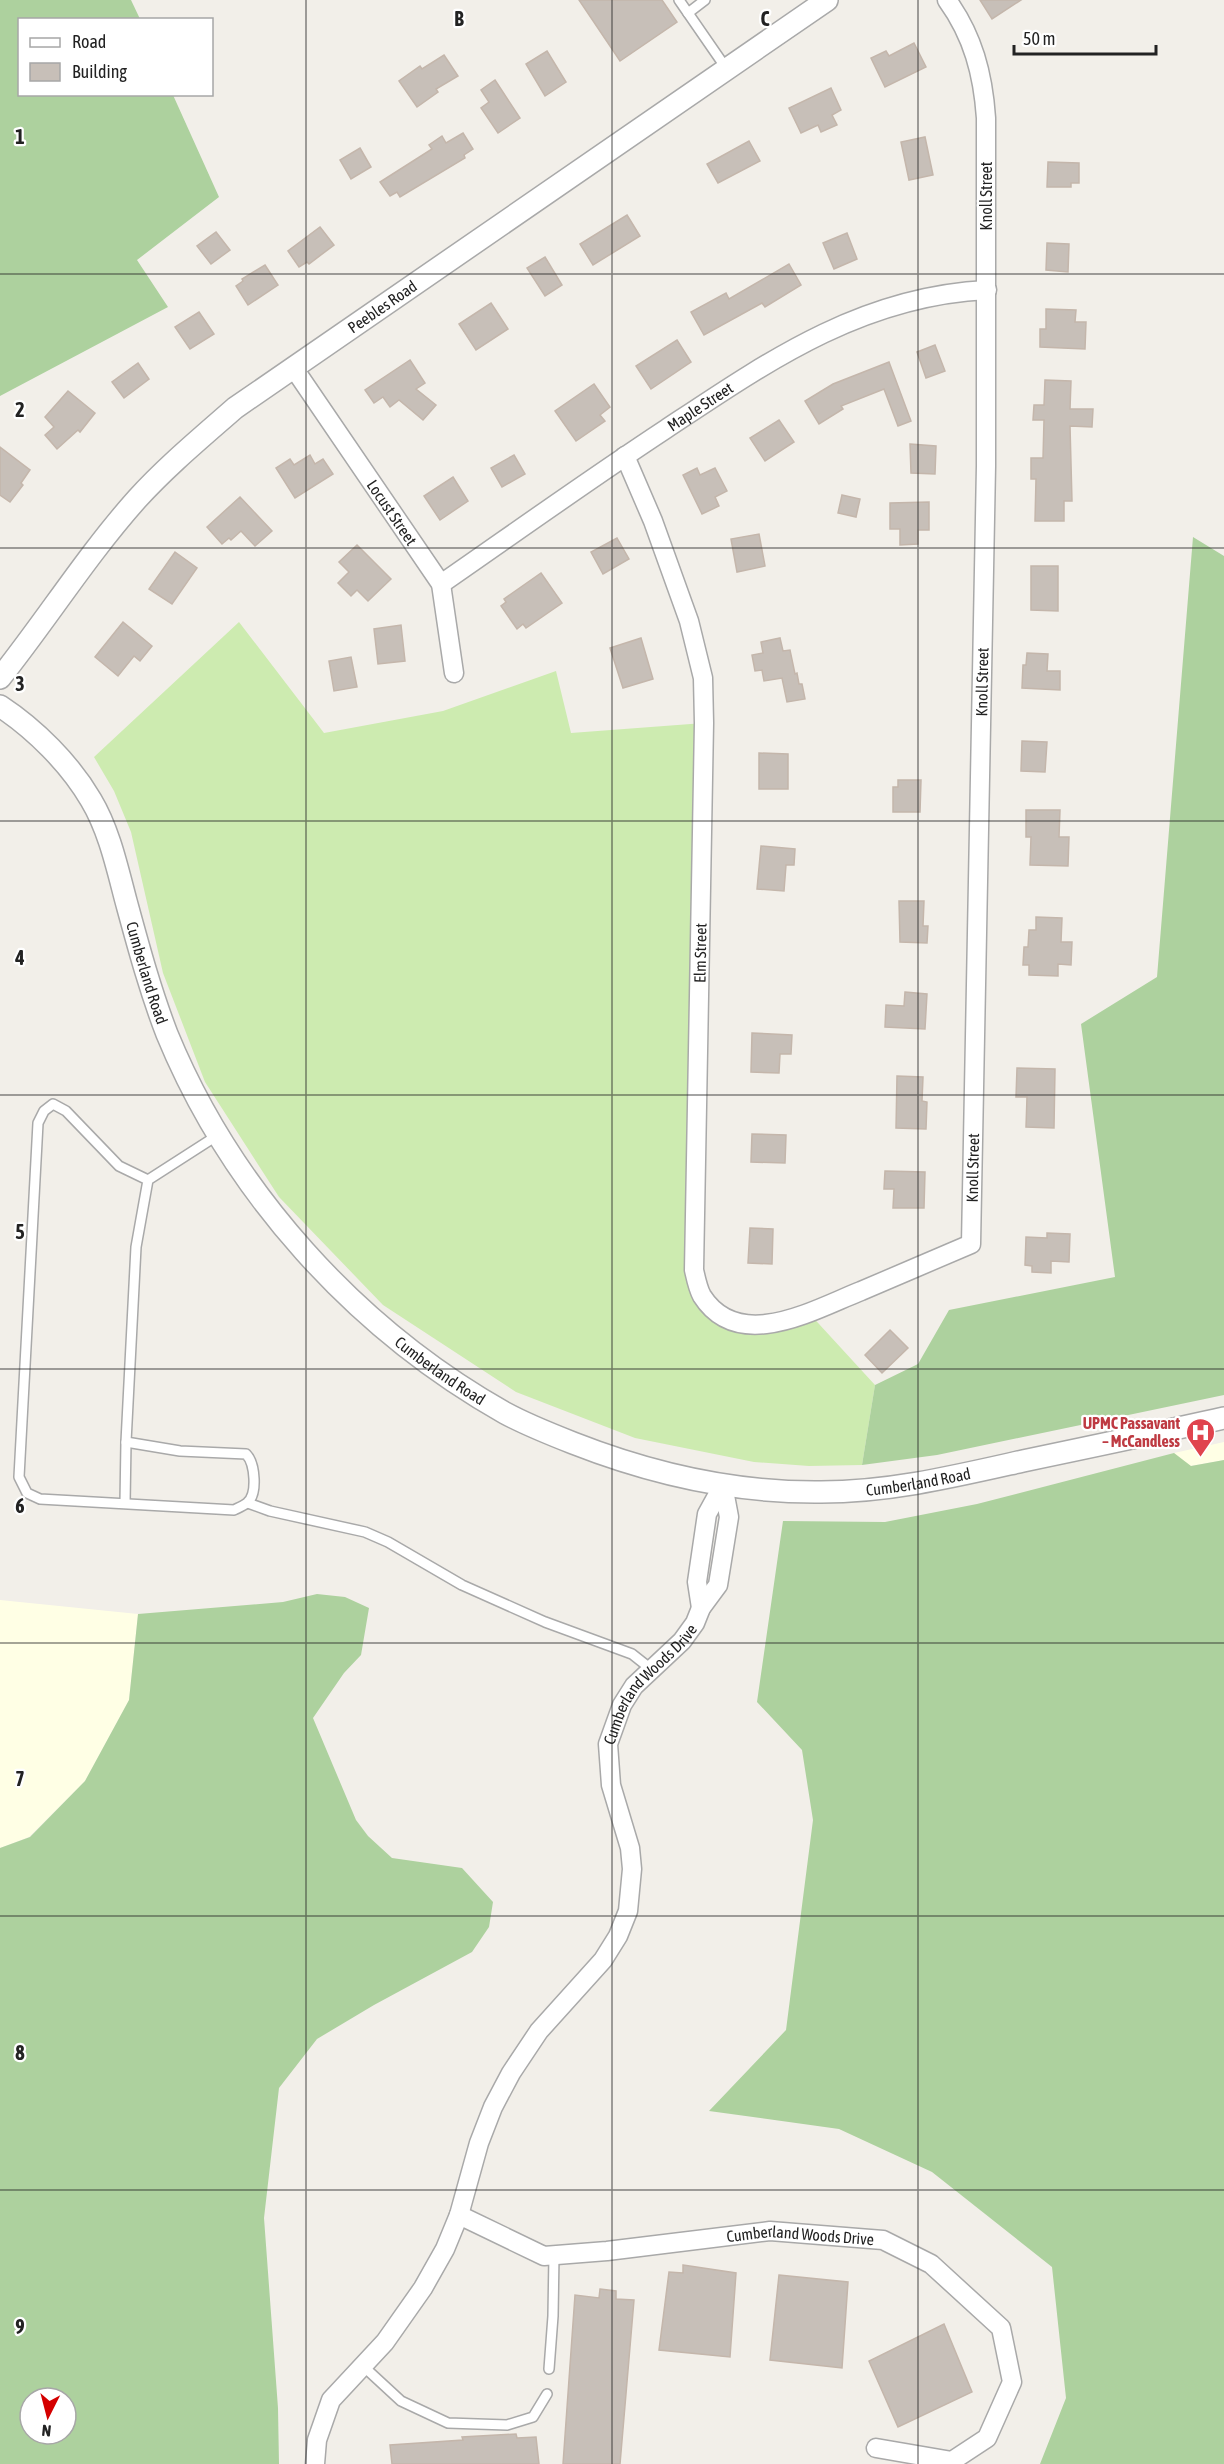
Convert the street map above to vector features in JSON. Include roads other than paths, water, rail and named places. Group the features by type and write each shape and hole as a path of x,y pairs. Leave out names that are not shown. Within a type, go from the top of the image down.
{"street":[{"name":"Peebles Road","path":"0,678 89,556 138,498 235,408 827,0"},
{"name":"Knoll Street","path":"854,1294 971,1244 986,466 987,290 984,89 976,53 947,0"},
{"name":"Maple Street","path":"441,584 625,456 758,368 839,325 897,304 937,295 987,290"},
{"name":"Locust Street","path":"293,367 441,584 453,673"},
{"name":"Elm Street","path":"625,456 654,521 686,611 702,678 704,723 694,1256 701,1295 718,1312 742,1324 754,1325 784,1322 854,1294"},
{"name":"Cumberland Road","path":"0,706 17,718 57,756 92,801 105,832 144,968 167,1033 193,1091 218,1135 252,1186 287,1232 361,1308 404,1344 464,1388 507,1414 611,1457 645,1468 723,1485 821,1492 916,1485 1224,1418"},
{"name":"Cumberland Woods Drive","path":"315,2464 317,2440 331,2400 385,2342 423,2288 445,2249 459,2215 479,2143 493,2107 511,2073 539,2031 603,1960 618,1936 628,1911 632,1869 630,1848 611,1785 608,1744 622,1705 634,1686 682,1641 695,1623 701,1608 697,1582 707,1514 723,1485"},
{"name":"Cumberland Woods Drive","path":"459,2215 544,2256 607,2251 770,2230 883,2240 931,2264 1002,2328 1012,2382 987,2438 952,2462 876,2448"}],"lane":[{"path":"679,0 726,68"},
{"path":"688,13 705,0"},
{"path":"126,1443 180,1451 246,1454 251,1459 254,1469 252,1496 248,1503 234,1510 40,1499 27,1493 19,1477 38,1123 44,1111 53,1104 66,1112 118,1166 148,1180"},
{"path":"125,1503 136,1247 148,1180 218,1135"},
{"path":"248,1503 270,1511 365,1532 388,1542 462,1586 545,1622 632,1654 651,1669"},
{"path":"549,2369 554,2255"},
{"path":"362,2365 401,2402 448,2423 507,2425 533,2417 547,2394"}],"place":[{"name":"UPMC Passavant – McCandless","path":"1201,1458"}]}
